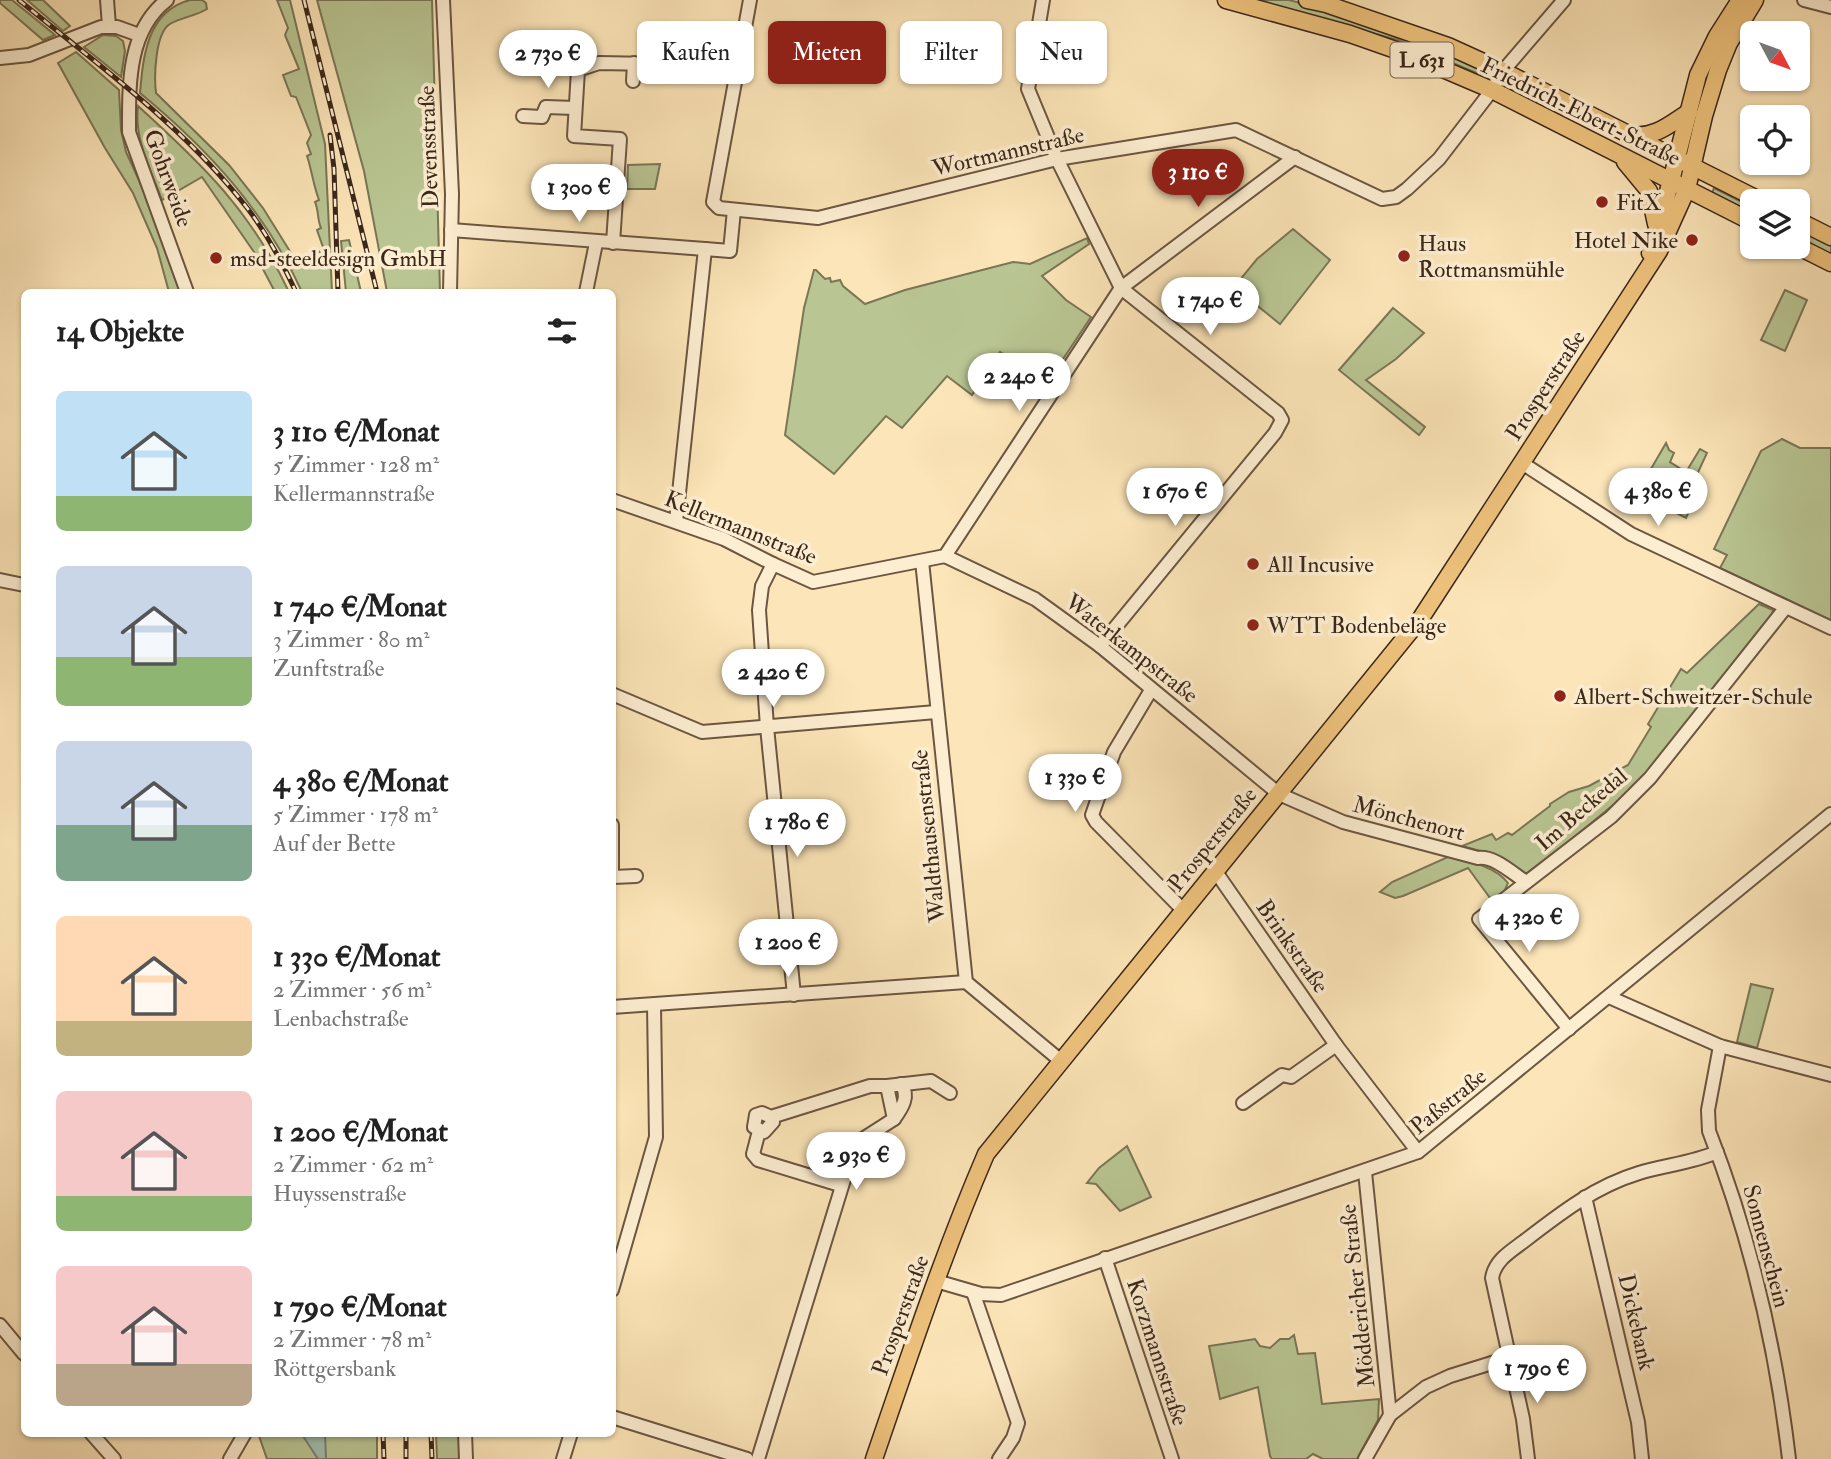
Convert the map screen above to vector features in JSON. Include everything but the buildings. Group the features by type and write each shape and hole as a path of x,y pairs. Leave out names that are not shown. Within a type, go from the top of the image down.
{"main road":[{"name":"Friedrich-Ebert-Straße","path":"1226,0 1362,38 1410,55 1492,90 1740,216"},
{"name":"Friedrich-Ebert-Straße","path":"1307,0 1437,42 1503,71 1740,190"},
{"name":"Prosperstraße","path":"1643,276 1698,75 1717,36 1740,0"},
{"name":"Prosperstraße","path":"874,1459 936,1281 986,1154 1421,618 1659,251 1687,189 1718,70 1729,43 1755,0"},
{"path":"1630,135 1645,136 1657,132 1689,112"},
{"path":"1616,153 1639,176 1649,191 1657,225"},
{"path":"1810,226 1831,237"},
{"path":"1810,252 1831,263"}],"street":[{"path":"107,0 109,26"},
{"path":"0,58 29,55 109,26 139,35 147,20 167,0"},
{"name":"Devensstraße","path":"443,0 451,230 450,289"},
{"name":"Wortmannstraße","path":"750,0 715,184 714,204 719,208 734,210 818,218 1057,159 1236,130 1382,199 1396,197 1439,159 1492,90"},
{"path":"1043,0 1028,89 1057,159 1121,288 1278,413 1281,421 1275,433 1100,646"},
{"path":"1492,90 1503,71 1564,0"},
{"path":"1804,0 1831,7"},
{"name":"Gohrweide","path":"139,35 133,58 129,132 186,289"},
{"path":"613,243 620,139 574,136 578,69 599,63 637,63"},
{"path":"633,81 634,63"},
{"path":"523,116 542,117 546,107 575,107"},
{"path":"945,556 1121,288 1295,157"},
{"path":"451,230 730,251 734,210"},
{"path":"587,289 596,243"},
{"path":"676,521 705,249"},
{"path":"1522,463 1631,534 1831,628"},
{"name":"Kellermannstraße","path":"616,501 724,539 813,582 945,556"},
{"name":"Waterkampstraße","path":"945,556 1035,599 1100,646 1279,794"},
{"name":"Waldthausenstraße","path":"922,561 966,982"},
{"path":"773,565 762,586 759,610 767,727 794,995"},
{"path":"0,580 21,584"},
{"name":"Im Beckedal","path":"1569,1029 1479,919 1611,817 1650,778 1786,607"},
{"path":"1151,690 1114,751 1092,815 1183,910"},
{"path":"616,696 702,732 936,712"},
{"name":"Mönchenort","path":"1279,794 1343,822 1478,858 1485,857 1526,882"},
{"name":"Paßstraße","path":"936,1281 973,1292 1001,1295 1418,1152 1831,814"},
{"name":"Brinkstraße","path":"1216,872 1336,1045 1418,1152"},
{"path":"616,877 636,876"},
{"path":"616,1007 966,982 1061,1061"},
{"path":"1609,998 1720,1046 1831,1075"},
{"path":"616,1276 656,1137 654,1005"},
{"path":"1243,1103 1282,1075 1291,1077 1336,1045"},
{"name":"Sonnenschein","path":"1720,1046 1708,1110 1709,1131 1750,1252 1789,1459"},
{"path":"840,1185 758,1160 753,1154 759,1131 754,1126 756,1115 762,1113 771,1117 870,1086 931,1080 950,1093"},
{"path":"758,1459 840,1185 855,1144 894,1119 905,1097 905,1089 901,1084"},
{"path":"887,1086 894,1119"},
{"path":"1528,1459 1523,1419 1492,1278 1494,1270 1501,1259 1585,1197 1640,1172 1700,1159 1717,1152"},
{"name":"Möddericher Straße","path":"1365,1172 1390,1415"},
{"name":"Dickebank","path":"1585,1197 1638,1422 1642,1459"},
{"name":"Korzmannstraße","path":"1105,1258 1172,1459"},
{"path":"973,1292 1018,1423 1013,1438 999,1459"},
{"path":"0,1325 21,1350"},
{"name":"Möddericher Straße","path":"1365,1459 1390,1415 1426,1387 1450,1376 1508,1358"},
{"path":"616,1419 747,1459"},
{"path":"95,1437 114,1459"},
{"path":"230,1459 243,1437"},
{"path":"466,1437 466,1459"},
{"path":"563,1459 570,1437"}],"green space":[{"path":"0,0 12,0 55,35 43,40 0,3"},
{"path":"27,0 43,0 70,26 63,31"},
{"path":"190,0 202,0 207,9 170,24 165,29 158,46 156,93 229,165 263,208 296,261 324,250 317,230 321,228 315,202 319,200 307,156 311,154 307,143 311,135 296,97 291,96 283,75 299,69 285,35 288,28 277,0 290,0 325,144 332,289 300,289 271,235 233,183 189,136 140,93 150,37 164,14"},
{"path":"317,0 432,0 440,289 386,289 364,171"},
{"path":"1251,0 1289,0 1312,6 1417,40 1485,71 1486,75 1398,40"},
{"path":"103,35 116,36 123,41 125,51 121,77 84,47"},
{"path":"76,52 119,90 121,130 126,152 148,200 181,289 168,289 157,248 133,193 58,63"},
{"path":"138,106 224,191 259,237 287,289 273,289 254,252 202,177 162,200 148,165 137,118"},
{"path":"660,164 655,189 627,189 628,165"},
{"path":"1714,188 1740,201 1740,210 1711,196"},
{"path":"1293,229 1330,260 1280,324 1234,287 1257,259"},
{"path":"1810,235 1831,244 1831,255 1810,244"},
{"path":"1087,238 1089,244 1042,276 1066,300 1091,317 1047,383 1000,352 972,395 947,376 902,428 886,416 834,474 785,435 804,308 814,270 825,279 830,278 831,282 840,280 843,286 865,304 905,290 1013,262 1030,264"},
{"path":"349,240 360,289 346,289 341,241"},
{"path":"1785,290 1807,300 1785,351 1761,340"},
{"path":"1393,308 1424,333 1396,359 1366,380 1425,427 1419,435 1339,370"},
{"path":"1782,439 1800,448 1831,448 1831,620 1720,568 1727,555 1714,549 1761,451"},
{"path":"1666,443 1674,453 1670,462 1686,472 1700,449 1707,453 1687,496 1694,500 1686,518 1637,493"},
{"path":"1759,604 1773,610 1772,617 1648,772 1630,791 1532,872 1524,874 1491,854 1462,846 1492,834 1496,840 1508,833 1512,835 1569,792 1589,786 1628,765 1651,727 1648,724 1681,669 1687,673"},
{"path":"1450,856 1482,865 1503,877 1508,883 1504,892 1493,902 1468,868 1403,896 1395,898 1380,892 1392,882"},
{"path":"1751,984 1773,989 1757,1048 1737,1042"},
{"path":"1127,1146 1151,1197 1120,1211 1096,1184 1087,1183 1099,1168"},
{"path":"1294,1335 1298,1354 1315,1353 1322,1404 1379,1399 1378,1420 1357,1459 1323,1459 1313,1454 1306,1459 1272,1459 1258,1387 1220,1399 1209,1346 1255,1339 1260,1346 1270,1348 1280,1339 1289,1339"},
{"path":"259,1437 377,1437 377,1459 267,1459"},
{"path":"436,1437 459,1437 459,1459 437,1459"}],"shaded area":[{"path":"304,1437 325,1437 326,1459 318,1459"}],"railway":[{"path":"19,0 140,98 197,151 248,209 274,249 294,289"},
{"path":"304,0 376,289"},
{"path":"330,135 334,169 338,289"},
{"path":"383,1437 384,1459"},
{"path":"406,1437 406,1459"},
{"path":"431,1437 432,1459"}],"place":[{"name":"FitX","path":"1602,202"},
{"name":"Hotel Nike","path":"1692,240"},
{"name":"Haus Rottmansmühle","path":"1404,256"},
{"name":"msd-steeldesign GmbH","path":"216,258"},
{"name":"All Incusive","path":"1253,564"},
{"name":"WTT Bodenbeläge","path":"1253,625"},
{"name":"Albert-Schweitzer-Schule","path":"1560,696"}]}
